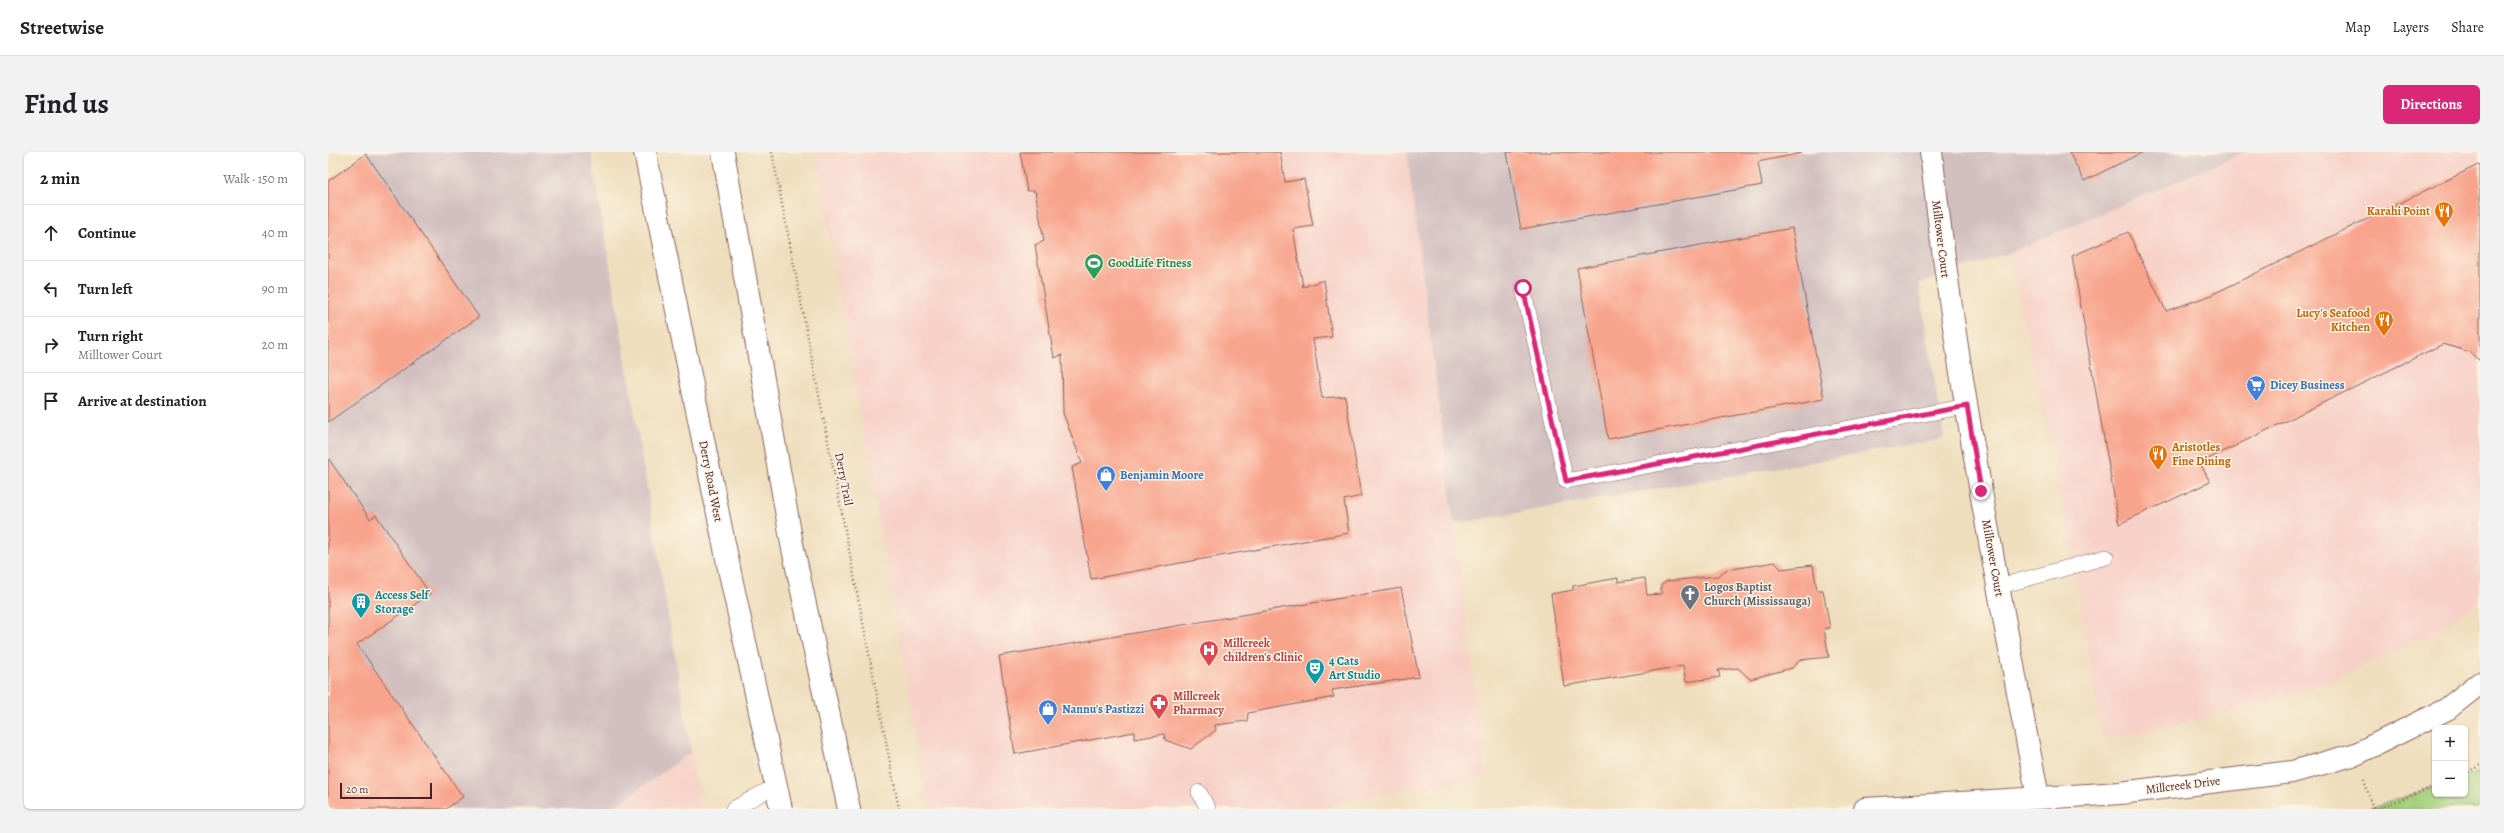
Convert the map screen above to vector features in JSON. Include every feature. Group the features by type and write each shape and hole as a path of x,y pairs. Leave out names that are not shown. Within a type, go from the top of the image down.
{"main road":[{"name":"Derry Road West","path":"645,152 730,573 781,809"},
{"path":"723,152 792,544 849,809"},
{"name":"Milltower Court","path":"1931,152 1942,248 1997,587 2038,797"},
{"name":"Millcreek Drive","path":"1865,809 2120,793 2292,772 2356,754 2448,709 2480,683"}],"lane":[{"path":"1523,288 1566,481 1967,406"},
{"path":"1997,587 2106,557"},
{"path":"733,809 777,785"},
{"path":"1199,792 1208,809"}],"path":[{"name":"Derry Trail","path":"772,152 899,809"},
{"path":"2468,772 2480,765"},
{"path":"2377,809 2432,787"}],"shaded area":[{"path":"369,152 591,152 691,752 611,809 328,809 328,181"},
{"path":"815,152 1407,152 1486,776 1342,802 1321,809 928,809"},
{"path":"1407,152 2245,152 2009,253 1919,284 1944,439 1454,524"},
{"path":"2245,152 2480,152 2480,600 2429,636 2328,682 2227,713 2102,741 2067,524 2009,253"},
{"path":"691,752 702,809 611,809"}],"green space":[{"path":"2480,772 2480,809 2369,809 2432,788 2432,797 2468,797 2468,776"}],"building":[{"path":"1020,152 1280,152 1285,182 1304,179 1313,226 1293,229 1303,287 1324,280 1332,337 1313,339 1322,398 1345,396 1361,496 1344,500 1349,533 1091,579 1072,467 1082,463 1063,413 1062,355 1054,358 1035,245 1044,241 1035,191 1027,191"},
{"path":"1507,152 1802,153 1758,162 1762,185 1521,229"},
{"path":"2069,152 2143,152 2084,181"},
{"path":"366,154 479,317 328,422 328,181"},
{"path":"2480,164 2480,361 2470,352 2443,344 2200,463 2210,482 2119,524 2072,256 2128,232 2166,311 2209,296"},
{"path":"1792,228 1824,399 1608,439 1577,268"},
{"name":"Access Self Storage","path":"328,458 370,519 376,515 430,594 357,644 463,797 446,809 328,809"},
{"name":"Logos Baptist Church (Mississauga)","path":"1775,562 1781,569 1813,565 1817,590 1823,590 1830,628 1824,629 1829,657 1800,660 1792,668 1750,679 1738,668 1718,670 1720,677 1686,682 1683,666 1564,686 1551,594 1573,590 1573,586 1618,578 1618,582 1645,578 1647,595 1661,594 1661,585 1667,581 1718,576 1726,570"},
{"name":"Millcreek children's Clinic","path":"1401,588 1419,677 1332,690 1334,697 1248,713 1247,721 1215,725 1216,730 1191,749 1165,740 1164,734 1134,739 1134,732 1015,754 999,656"}],"place":[{"name":"Karahi Point","path":"2444,228"},
{"name":"GoodLife Fitness","path":"1094,280"},
{"name":"Lucy's Seafood Kitchen","path":"2384,337"},
{"name":"Dicey Business","path":"2256,402"},
{"name":"Aristotles Fine Dining","path":"2158,471"},
{"name":"Benjamin Moore","path":"1106,492"},
{"name":"Logos Baptist Church (Mississauga)","path":"1690,611"},
{"name":"Access Self Storage","path":"361,619"},
{"name":"Millcreek children's Clinic","path":"1209,667"},
{"name":"4 Cats Art Studio","path":"1315,685"},
{"name":"Millcreek Pharmacy","path":"1159,720"},
{"name":"Nannu's Pastizzi","path":"1048,726"}],"route":[{"path":"1523,288 1566,481 1967,406 1981,491"}]}
